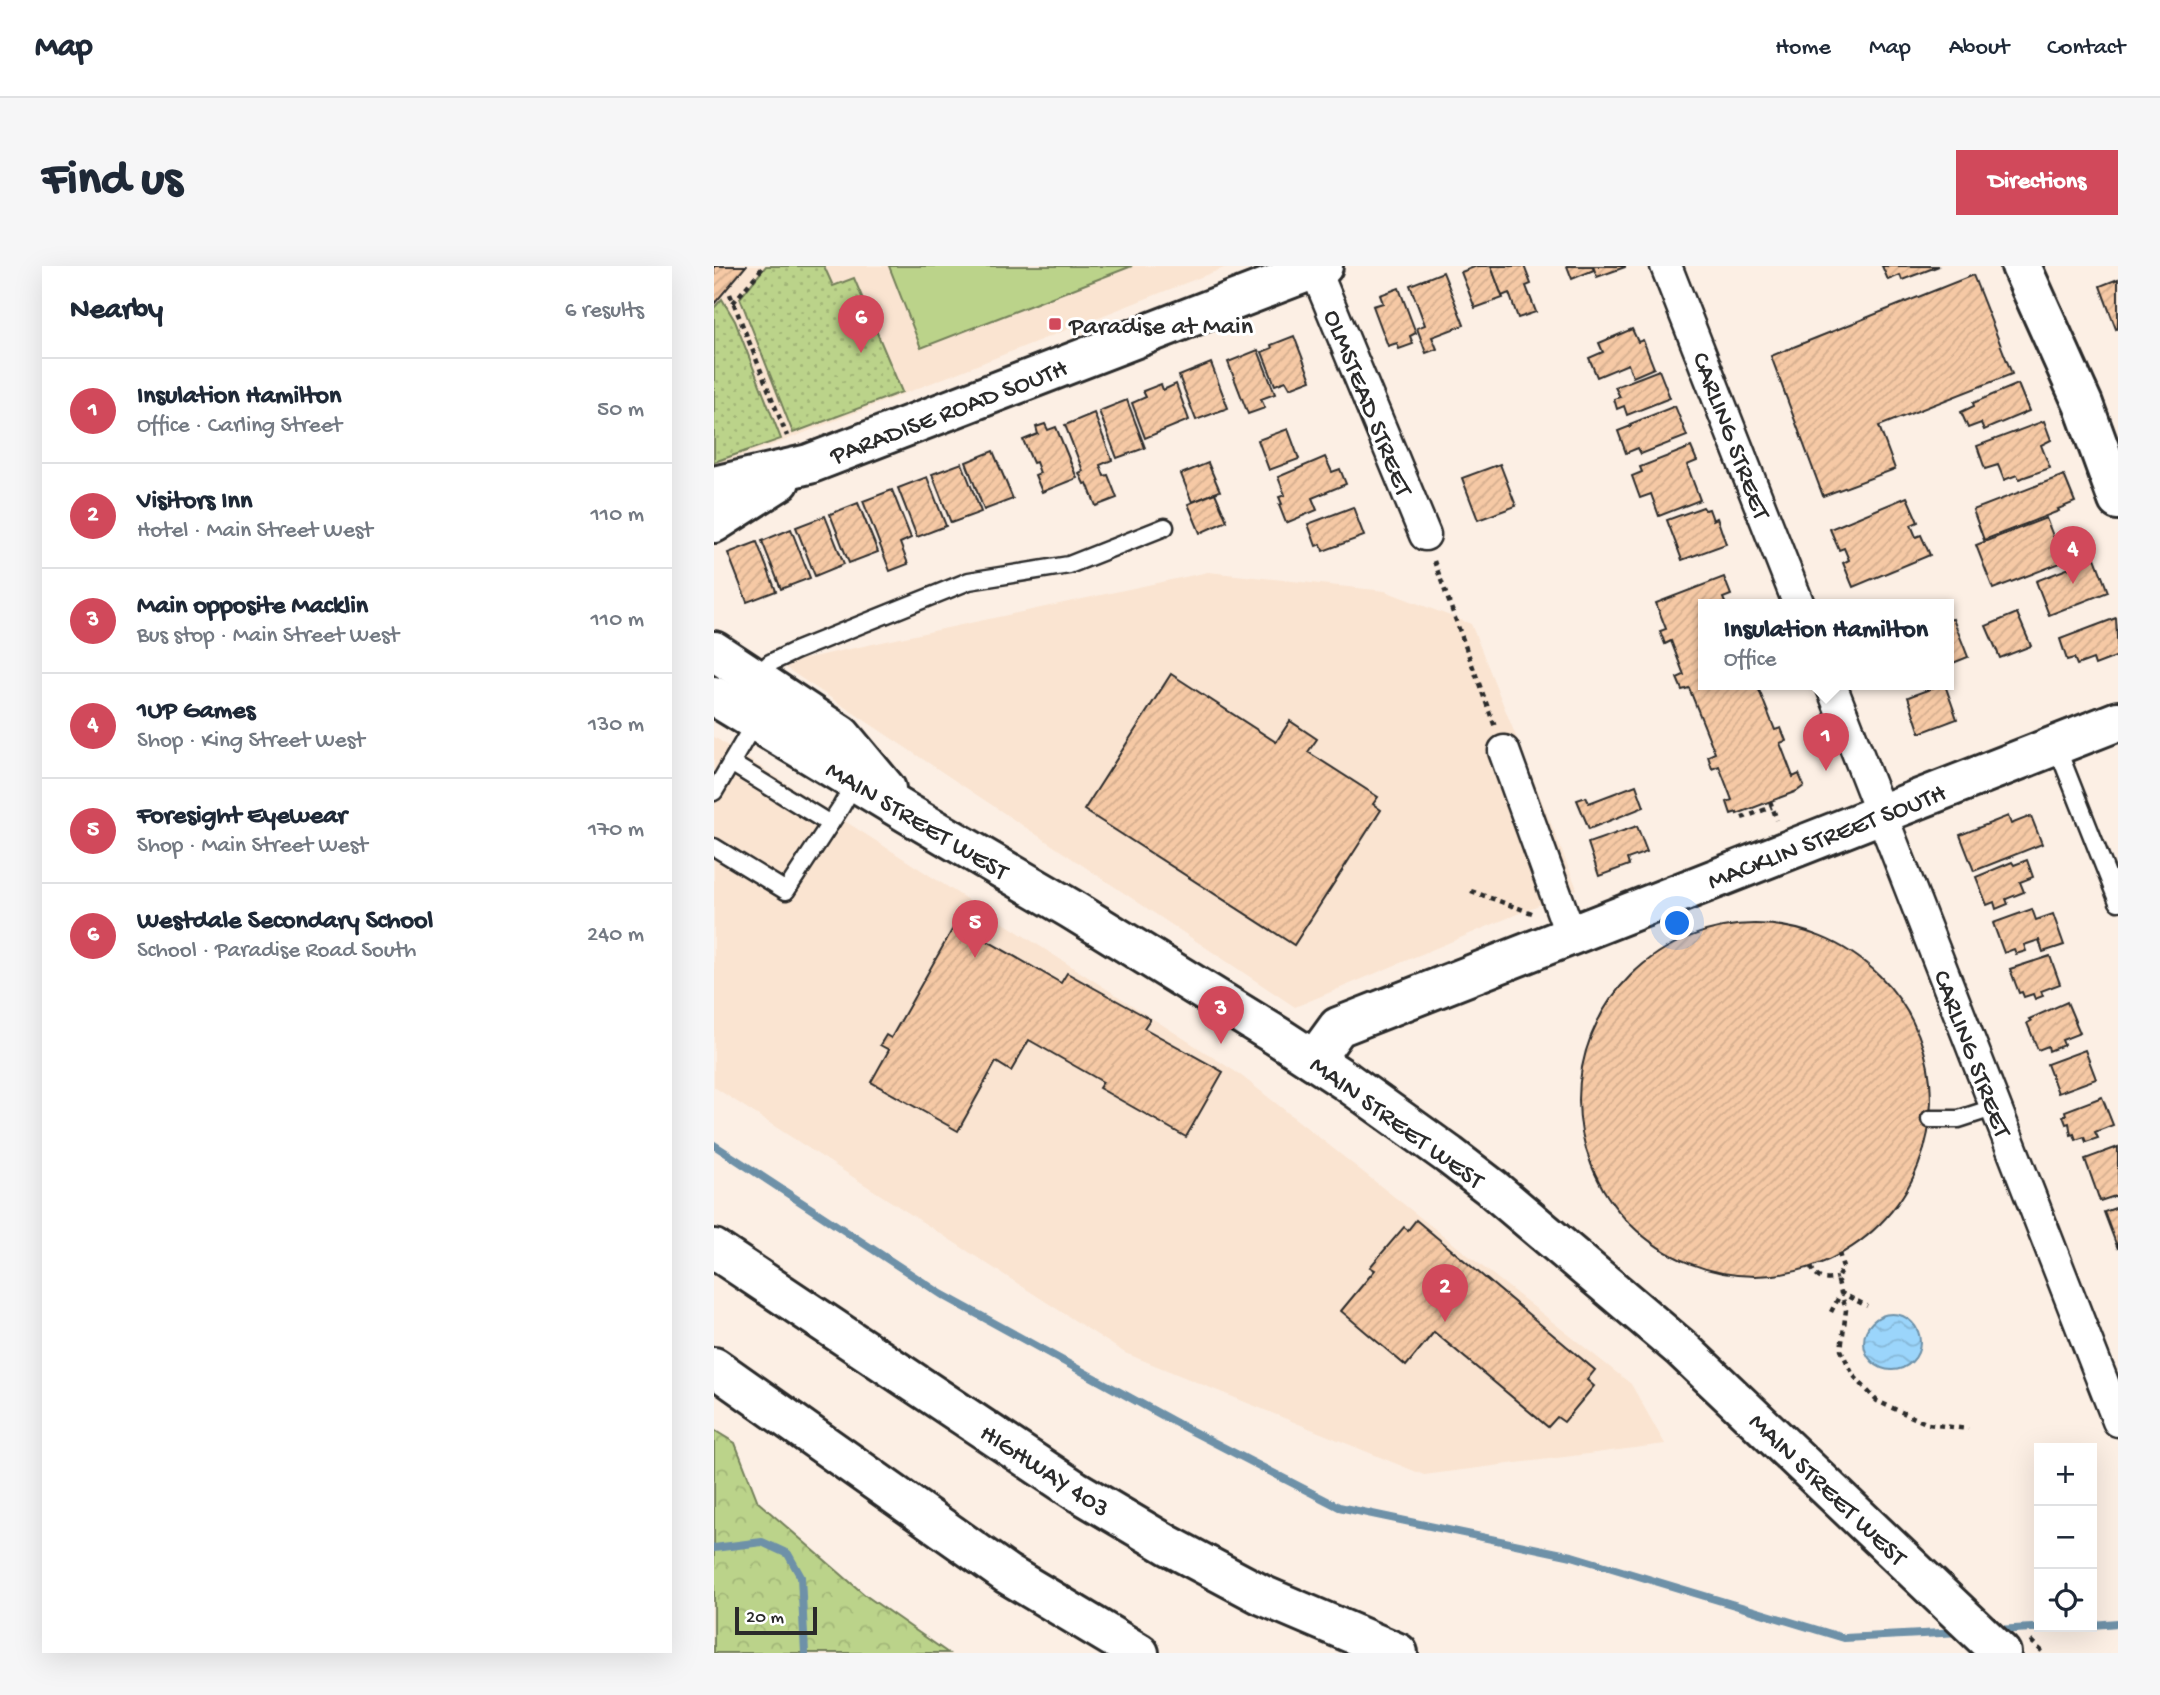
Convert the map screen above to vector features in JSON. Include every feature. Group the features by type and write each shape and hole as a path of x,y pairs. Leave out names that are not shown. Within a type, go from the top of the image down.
{"main road":[{"path":"2021,266 2084,404"},
{"path":"2040,266 2118,500"},
{"name":"PARADISE ROAD SOUTH","path":"798,452 1319,268"},
{"path":"714,486 798,452"},
{"path":"714,523 798,452"},
{"path":"714,651 841,735 907,813"},
{"name":"MAIN STREET WEST","path":"714,696 1071,909 1314,1060 1402,1120 1492,1188 1682,1349 2001,1653"},
{"name":"MACKLIN STREET SOUTH","path":"1314,1060 1338,1027 2118,721"},
{"name":"HIGHWAY 403","path":"714,1249 1075,1490 1168,1545 1262,1595 1398,1653"},
{"path":"714,1367 1007,1573 1138,1653"}],"street":[{"name":"CARLING STREET","path":"1666,266 1797,599"},
{"name":"OLMSTEAD STREET","path":"1319,268 1424,535"},
{"name":"CARLING STREET","path":"1833,690 2118,1421"},
{"path":"1504,751 1572,936"}],"lane":[{"path":"755,678 770,663 795,651 969,581 1069,565 1165,527"},
{"path":"714,792 755,721"},
{"path":"2056,745 2118,902"},
{"path":"731,763 830,824"},
{"path":"714,847 786,891 855,782"},
{"path":"1930,1119 1959,1119 1996,1107"}],"path":[{"path":"733,303 764,266"},
{"path":"730,295 798,452"},
{"path":"1424,535 1504,751"},
{"path":"1742,818 1771,804 1781,831"},
{"path":"1471,891 1536,914"},
{"path":"1811,1267 1819,1278 1826,1281 1837,1278 1843,1268 1839,1253"},
{"path":"1837,1278 1846,1310 1841,1350 1853,1374 1877,1401 1928,1423 1968,1429"},
{"path":"1841,1293 1867,1306"},
{"path":"1831,1312 1841,1293"}],"shaded area":[{"path":"714,266 1229,266 768,447 714,465"},
{"path":"1208,572 1385,591 1471,624 1577,889 1295,1007 780,664"},
{"path":"714,737 1239,1074 1631,1384 1665,1444 1424,1475 1125,1353 714,1087"}],"green space":[{"path":"766,266 824,266 833,286 854,278 902,392 793,433 740,298"},
{"path":"889,266 1132,266 921,348"},
{"path":"722,299 735,321 781,439 714,462 714,308"},
{"path":"714,1430 735,1443 758,1502 865,1595 948,1653 714,1653"}],"water":[{"path":"1892,1314 1903,1316 1912,1322 1918,1331 1918,1353 1912,1362 1903,1368 1892,1370 1881,1368 1872,1362 1866,1353 1864,1342 1866,1331 1872,1322 1881,1316"}],"building":[{"path":"714,266 746,266 714,304"},
{"path":"1477,266 1491,266 1503,298 1475,308 1461,272"},
{"path":"1491,266 1524,266 1531,284 1526,286 1536,312 1518,318 1509,293 1502,296"},
{"path":"1567,266 1592,266 1594,270 1572,279"},
{"path":"1593,266 1625,266 1625,267 1597,277"},
{"path":"1882,266 1939,266 1902,280 1900,275 1888,280"},
{"path":"1443,272 1464,325 1432,337 1437,349 1426,353 1417,328 1425,325 1410,285"},
{"path":"1973,275 2012,374 1879,426 1895,469 1823,496 1771,356"},
{"path":"2118,279 2118,328 2116,329 2100,286"},
{"path":"1399,288 1416,333 1410,336 1413,344 1399,349 1397,343 1388,346 1373,306 1383,303 1380,295"},
{"path":"1632,329 1638,342 1643,340 1654,368 1633,377 1628,364 1597,377 1589,358 1603,352 1599,343"},
{"path":"1294,336 1311,380 1290,388 1286,381 1275,385 1262,352 1272,348 1271,345"},
{"path":"1258,350 1275,394 1261,399 1265,408 1248,414 1228,362"},
{"path":"1211,363 1228,408 1196,420 1179,376"},
{"path":"1659,370 1670,398 1627,415 1624,406 1617,409 1614,399 1620,397 1615,387"},
{"path":"1161,384 1163,390 1176,384 1189,420 1145,438 1132,403 1146,397 1143,391"},
{"path":"2018,384 2029,411 1984,430 1981,423 1968,428 1961,412 1974,406 1973,403"},
{"path":"1127,400 1145,448 1117,458 1099,411"},
{"path":"1675,406 1687,436 1641,454 1638,448 1626,453 1618,431"},
{"path":"1094,413 1112,460 1100,465 1104,476 1108,475 1117,498 1096,506 1087,483 1084,484 1079,473 1083,471 1065,425"},
{"path":"2044,421 2051,440 2041,445 2050,468 2019,479 2017,475 2004,480 1998,465 1985,469 1977,446"},
{"path":"1045,424 1048,430 1056,427 1077,478 1042,492 1035,475 1040,473 1036,462 1033,463 1023,440 1038,434 1036,427"},
{"path":"1288,429 1299,459 1269,470 1258,440"},
{"path":"1691,447 1697,461 1687,465 1700,500 1659,516 1651,494 1640,498 1632,476 1642,472 1640,467"},
{"path":"993,451 1013,499 984,510 966,462"},
{"path":"1325,457 1332,472 1340,469 1346,484 1312,498 1317,510 1286,523 1279,505 1282,504 1279,497 1285,495 1278,477"},
{"path":"962,463 981,512 951,523 932,474"},
{"path":"1208,463 1220,491 1192,502 1181,474"},
{"path":"1500,464 1516,506 1478,520 1462,478"},
{"path":"2064,475 2075,502 2058,509 2059,511 1984,540 1973,510"},
{"path":"927,477 946,526 917,537 898,488"},
{"path":"892,490 911,538 900,543 908,564 890,571 863,501"},
{"path":"1215,493 1227,521 1200,533 1188,504"},
{"path":"1907,497 1918,522 1911,525 1916,537 1921,535 1930,555 1853,587 1843,563 1849,560 1844,548 1839,550 1830,529"},
{"path":"858,503 878,552 849,563 830,514"},
{"path":"1353,507 1364,536 1323,551 1321,544 1316,546 1308,524"},
{"path":"1703,507 1705,510 1709,509 1713,520 1717,518 1726,544 1682,560 1667,520"},
{"path":"825,516 844,564 815,576 796,527"},
{"path":"2046,518 2063,562 1993,589 1976,545"},
{"path":"791,529 810,578 781,589 762,541"},
{"path":"757,542 776,591 747,602 728,553"},
{"path":"2095,558 2108,592 2049,615 2036,581"},
{"path":"1724,577 1731,595 1723,599 1698,599 1698,690 1759,690 1775,730 1781,728 1786,741 1780,743 1793,777 1799,774 1804,786 1797,791 1731,814 1727,802 1732,800 1719,766 1712,769 1708,756 1715,753 1689,688 1682,690 1677,678 1684,675 1671,641 1665,644 1660,631 1666,629 1656,603"},
{"path":"2017,613 2031,646 2000,658 1986,626"},
{"path":"2116,618 2118,656 2095,665 2093,659 2077,665 2074,658 2067,660 2060,639"},
{"path":"1954,622 1968,657 1954,663"},
{"path":"1171,674 1276,742 1290,721 1317,739 1308,752 1378,797 1373,804 1381,810 1294,945 1084,810"},
{"path":"1927,690 1947,690 1957,719 1920,733 1908,697"},
{"path":"1636,785 1644,807 1589,829 1577,800 1586,797 1589,803"},
{"path":"2008,816 2011,824 2031,816 2042,844 1974,871 1960,835"},
{"path":"1637,826 1647,852 1627,859 1629,865 1599,876 1588,843"},
{"path":"2027,860 2033,877 2020,882 2024,892 2006,899 2008,904 1996,909 1994,902 1987,905 1976,877 2012,862 2014,865"},
{"path":"2032,909 2036,920 2053,914 2064,945 2043,952 2039,940 2024,945 2026,951 2016,954 2014,949 2004,953 1993,923"},
{"path":"956,923 1061,983 1067,973 1150,1019 1144,1028 1223,1072 1186,1137 1099,1088 1103,1082 1029,1040 1011,1071 996,1062 958,1131 871,1082 889,1050 880,1045 886,1035 891,1038"},
{"path":"1755,924 1789,928 1822,938 1853,954 1879,976 1901,1002 1917,1033 1927,1066 1931,1100 1927,1134 1917,1167 1901,1198 1879,1224 1853,1246 1822,1262 1789,1272 1755,1276 1721,1272 1688,1262 1657,1246 1631,1224 1609,1198 1593,1167 1583,1134 1579,1100 1583,1066 1593,1033 1609,1002 1631,976 1657,954 1688,938 1721,928"},
{"path":"2050,956 2060,984 2041,991 2043,996 2035,999 2033,994 2024,997 2022,992 2019,993 2010,969"},
{"path":"2067,1002 2080,1033 2062,1040 2064,1045 2049,1051 2048,1046 2038,1050 2027,1023 2031,1021 2029,1019"},
{"path":"2085,1050 2096,1079 2058,1093 2047,1064"},
{"path":"2102,1097 2113,1125 2095,1132 2098,1138 2086,1142 2084,1137 2076,1140 2074,1134 2071,1135 2069,1123 2066,1124 2063,1116 2066,1115 2065,1111"},
{"path":"2118,1147 2118,1195 2100,1201 2085,1159"},
{"path":"2118,1207 2118,1249 2104,1212"},
{"path":"1416,1220 1595,1370 1587,1380 1594,1386 1564,1422 1557,1417 1548,1427 1434,1332 1406,1366 1341,1311 1375,1270 1370,1267 1404,1227 1408,1230"}],"waterway":[{"path":"714,1145 941,1294 1180,1425 1339,1507 1572,1556 1844,1638 1961,1632"},
{"path":"714,1548 762,1542 788,1554 801,1577 805,1653"},
{"path":"2097,1625 2118,1623"},
{"path":"1995,1630 2034,1628"}],"place":[{"name":"Paradise at Main","path":"1055,324"},
{"name":"Westdale Secondary School","path":"861,353"},
{"name":"1UP Games","path":"2073,584"},
{"name":"Insulation Hamilton","path":"1826,771"},
{"name":"Foresight Eyewear","path":"975,958"},
{"name":"Main opposite Macklin","path":"1221,1044"},
{"name":"Visitors Inn","path":"1445,1322"}]}
